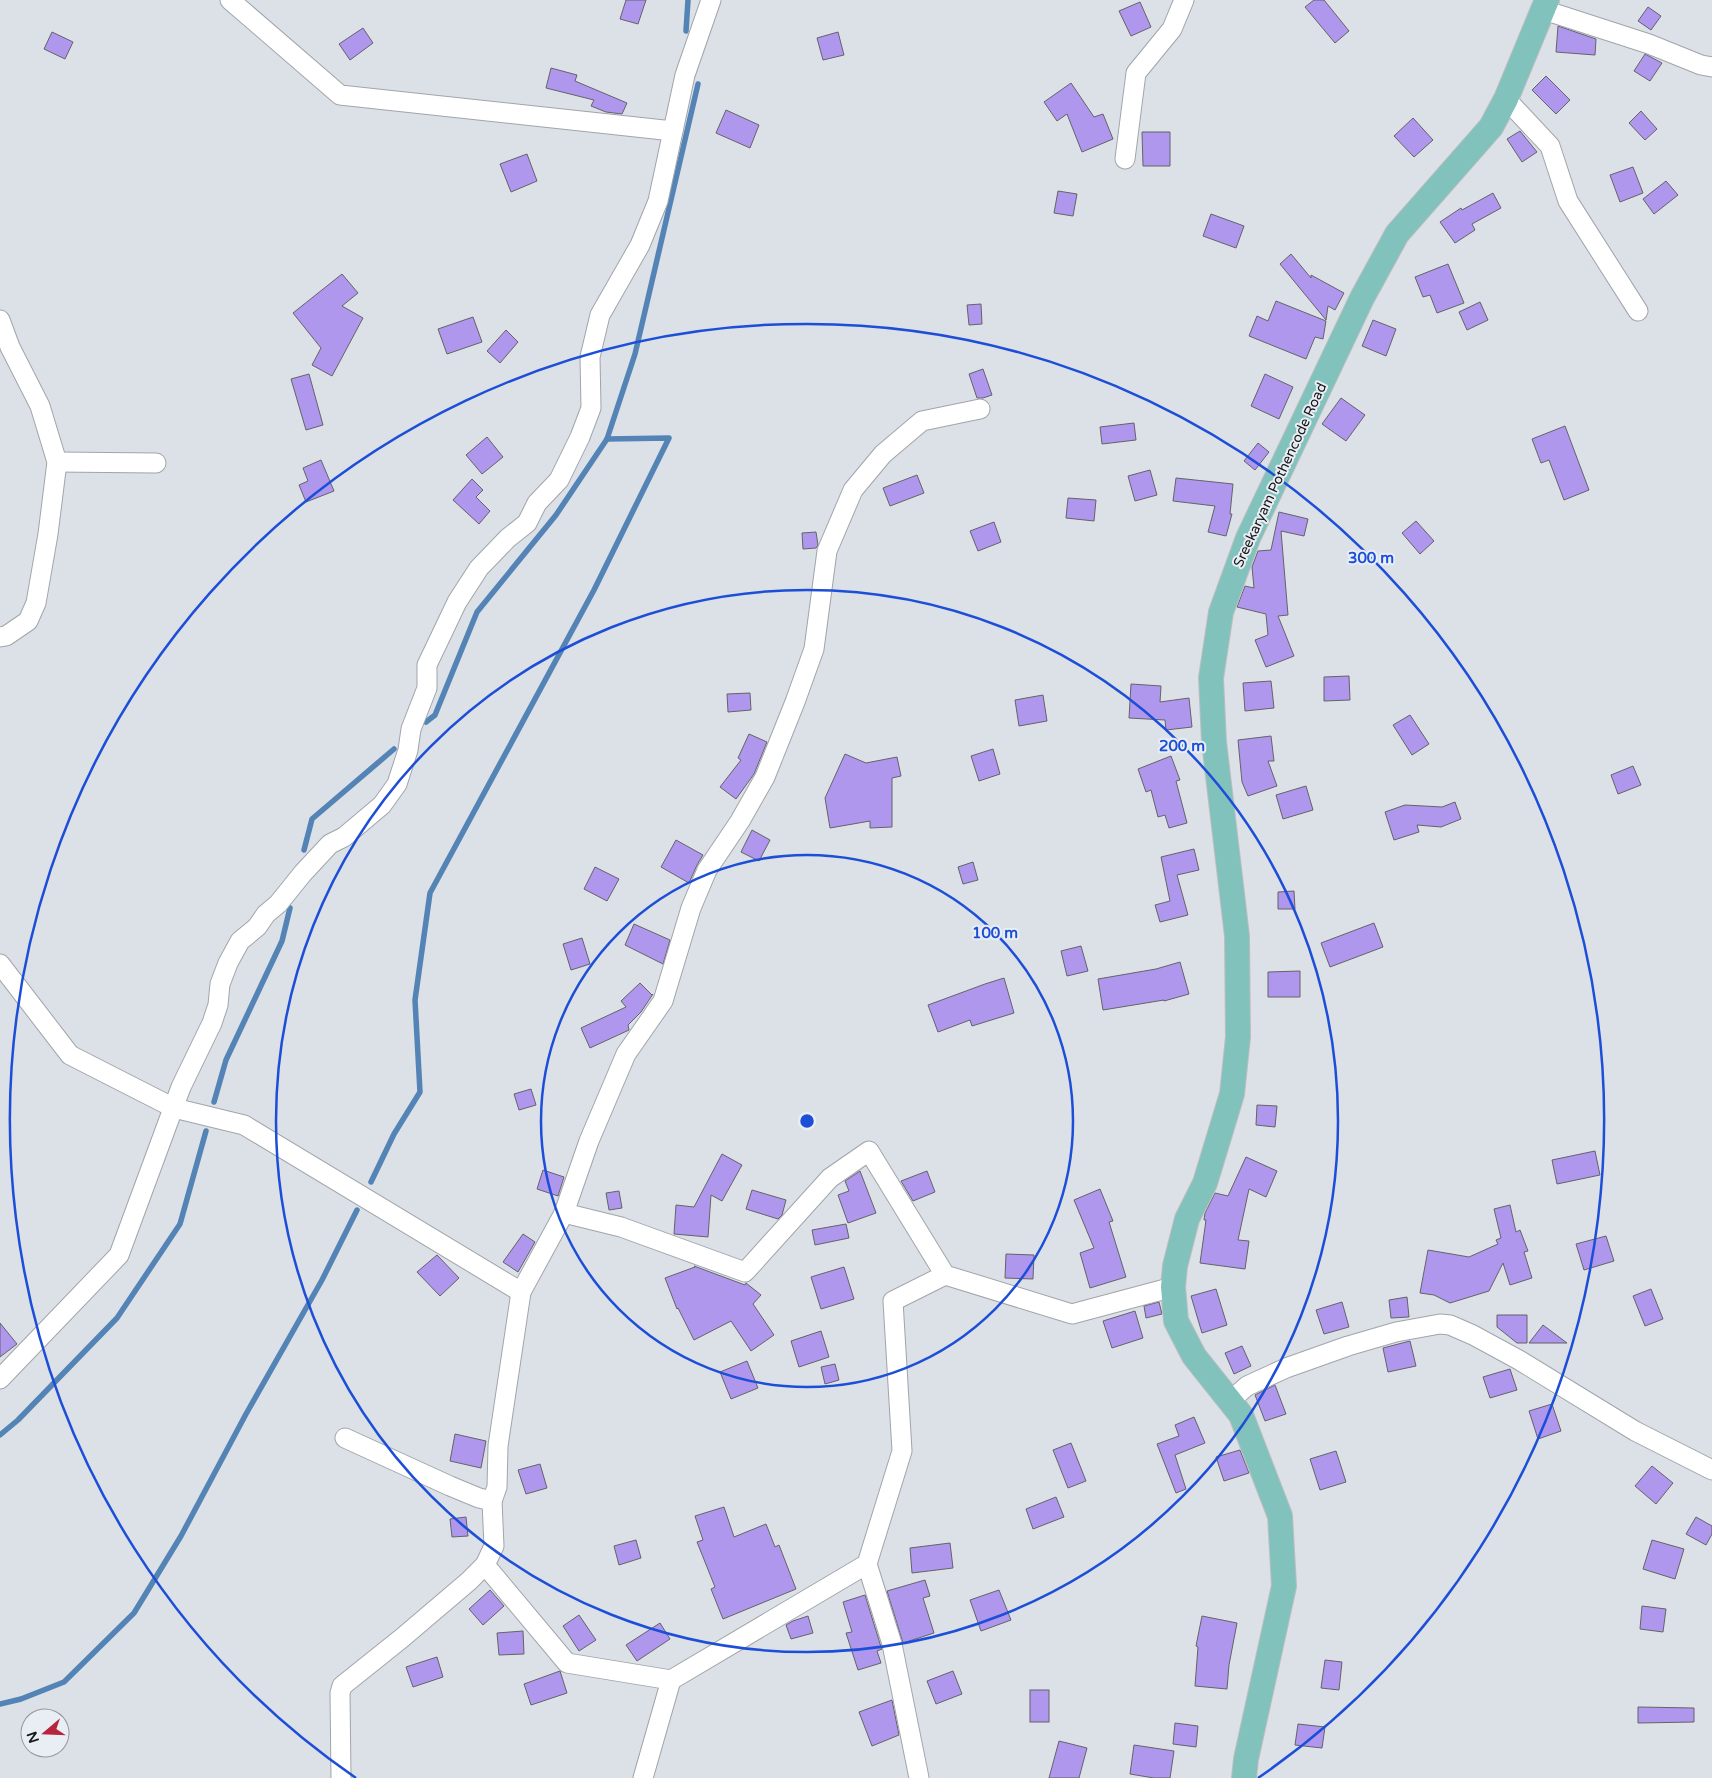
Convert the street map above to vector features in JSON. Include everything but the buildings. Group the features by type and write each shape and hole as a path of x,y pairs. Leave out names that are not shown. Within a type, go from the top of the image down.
{"main road":[{"name":"Sreekaryam Pothencode Road","path":"1244,1778 1246,1759 1284,1586 1280,1516 1241,1416 1194,1356 1176,1321 1173,1287 1175,1266 1188,1219 1205,1183 1232,1094 1238,1037 1237,936 1214,742 1210,678 1221,612 1248,538 1362,298 1397,234 1490,127 1506,99 1545,5"}],"street":[{"path":"230,0 340,94 673,131"},
{"path":"0,1379 119,1255 181,1087 212,1023 218,1005 220,984 228,963 240,941 257,927 266,914 278,904 330,844 344,837 382,805 397,784 408,750 411,729 427,688 427,665 457,602 479,568 508,538 527,523 537,504 559,480 580,437 591,408 590,357 600,315 640,245 658,201 685,76 711,0"},
{"path":"1126,159 1136,73 1172,29 1184,0"},
{"path":"1545,5 1701,65 1712,67"},
{"path":"1506,99 1550,146 1568,201 1638,311"},
{"path":"0,320 10,347 40,406 57,462 48,534 36,604 28,621 6,636 0,637"},
{"path":"341,1778 340,1694 342,1686 469,1581 485,1565 494,1546 492,1501 497,1487 498,1446 521,1292 564,1214 589,1141 626,1054 663,1001 691,908 706,870 740,821 765,777 814,649 827,551 853,490 882,454 922,421 980,409"},
{"path":"57,462 156,463"},
{"path":"0,964 70,1055 174,1108 244,1125 521,1292"},
{"path":"564,1214 621,1227 744,1272 830,1178 868,1151 945,1275 1072,1314 1173,1287"},
{"path":"919,1778 892,1644 867,1564 902,1451 894,1301 945,1275"},
{"path":"1230,1401 1247,1386 1286,1368 1348,1346 1396,1332 1440,1324 1450,1325 1519,1360 1635,1431 1712,1470"},
{"path":"345,1438 450,1486 479,1498 492,1501"},
{"path":"485,1565 567,1663 672,1680 867,1564"},
{"path":"643,1778 672,1680"}],"waterway":[{"path":"686,31 688,0"},
{"path":"371,1182 394,1134 420,1092 415,1000 430,893 594,590 669,438 607,439 635,354 698,84"},
{"path":"426,722 435,715 477,612 556,515 607,439"},
{"path":"304,850 312,819 394,749"},
{"path":"214,1102 226,1060 282,941 290,908"},
{"path":"0,1435 18,1420 117,1318 180,1224 206,1131"},
{"path":"0,1704 21,1699 64,1682 134,1613 181,1536 246,1414 322,1280 357,1210"}]}
